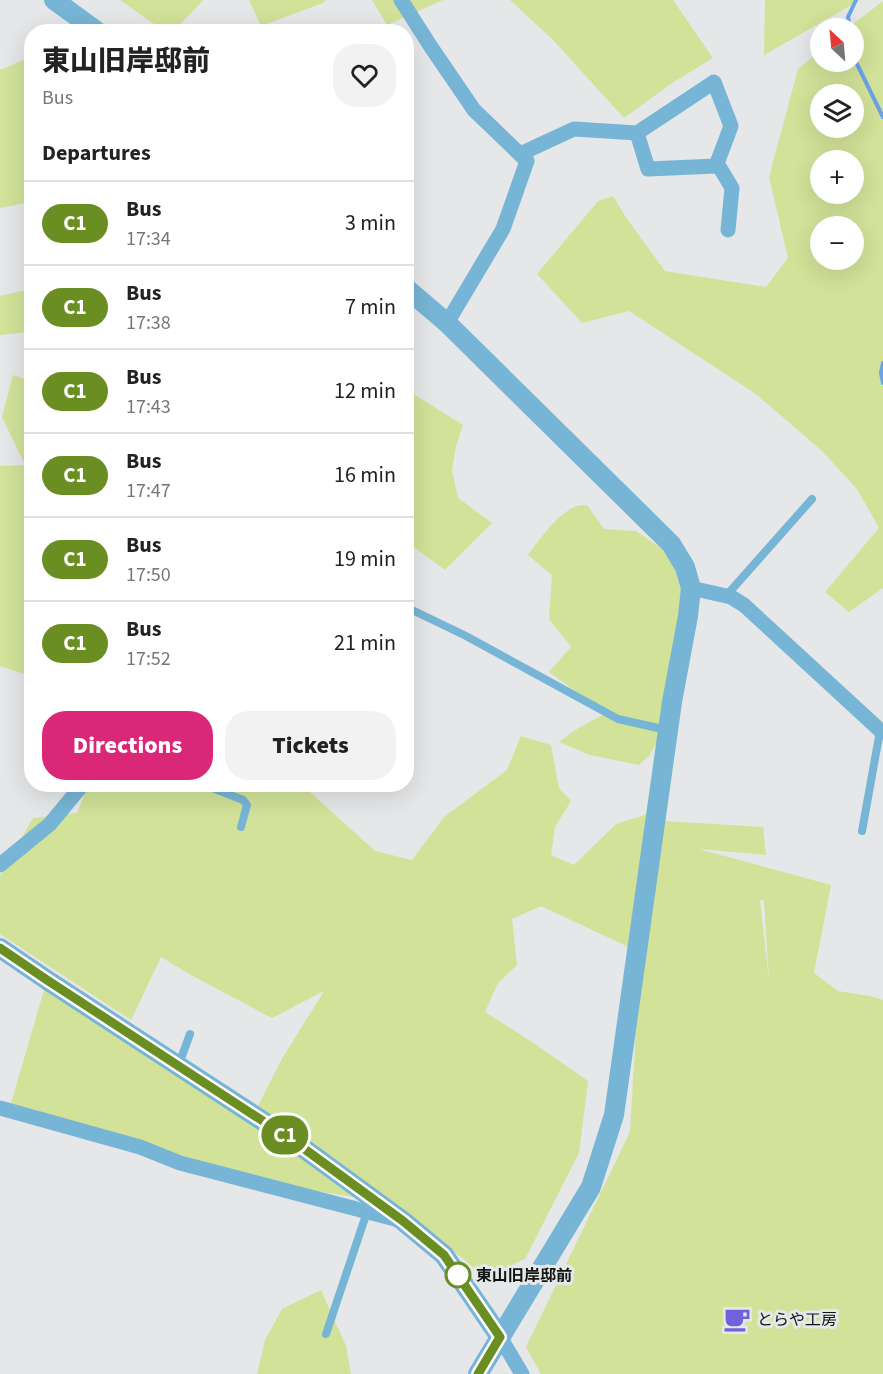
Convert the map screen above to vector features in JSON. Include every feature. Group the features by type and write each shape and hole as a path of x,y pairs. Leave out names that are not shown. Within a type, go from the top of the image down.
{"street":[{"path":"54,0 87,24"},
{"path":"401,0 430,47 474,110 527,161 503,229 447,323"},
{"path":"520,154 574,129 638,133 714,82 731,126 716,166 648,169 638,133"},
{"path":"717,163 732,188 728,230"},
{"path":"414,295 447,323 671,544 685,567 691,588 668,731 614,1115 591,1187 478,1374"},
{"path":"691,588 731,597 744,605 882,732"},
{"path":"0,866 50,824 77,792"},
{"path":"0,948 295,1142 403,1221 444,1255 500,1337 522,1374"},
{"path":"0,1108 140,1147 180,1163 403,1221"}],"lane":[{"path":"726,596 812,499"},
{"path":"414,612 466,636 618,719 668,731"},
{"path":"862,831 882,732"},
{"path":"222,792 243,800 246,805 241,827"},
{"path":"179,1065 190,1035"},
{"path":"326,1334 367,1212"}],"green space":[{"path":"120,0 203,0 181,24 154,24"},
{"path":"249,0 326,0 266,24 260,24"},
{"path":"372,0 443,0 389,24 386,24"},
{"path":"510,0 673,0 713,58 672,83 624,118 552,39"},
{"path":"765,0 860,0 829,18 810,18 810,29 764,55"},
{"path":"883,1 883,588 849,612 825,592 879,528 857,489 821,450 756,394 629,311 582,323 537,274 598,201 613,196 665,271 766,287 788,258 769,177 798,69 810,59 810,72 864,72 864,18 861,18"},
{"path":"24,60 24,203 0,208 0,70"},
{"path":"24,291 24,332 0,335 0,296"},
{"path":"13,375 24,379 24,463 2,417"},
{"path":"414,394 463,425 456,446 452,470 458,498 492,523 445,570 414,547"},
{"path":"24,465 24,674 0,666 0,466"},
{"path":"587,505 604,529 636,531 661,548 682,578 688,616 664,730 649,756 639,765 590,755 559,742 575,730 606,713 549,672 571,647 549,619 552,575 528,555 563,514 577,506"},
{"path":"521,736 551,745 559,788 571,801 555,827 551,855 574,865 616,824 657,811 664,821 763,827 766,855 699,849 831,885 814,973 838,991 883,1000 883,1374 541,1374 526,1347 630,1132 643,911 637,951 541,906 512,919 517,965 498,983 485,1012 588,1081 579,1153 525,1259 485,1277 395,1203 261,1183 9,1110 47,980 258,1106 283,1057 324,991 272,1018 161,957 131,1020 0,934 0,876 33,818 77,813 85,792 310,792 375,851 412,860 444,817 507,770","holes":["760,900 764,900 769,982"]},
{"path":"321,1290 346,1346 351,1374 257,1374 265,1340 282,1309"}],"waterway":[{"path":"848,18 856,0"},
{"path":"861,72 883,117"},
{"path":"883,363 881,373 883,383"}],"bus line":[{"name":"C1","path":"0,948 295,1142 403,1221 444,1255 500,1337 478,1374"}],"place":[{"name":"東山旧岸邸前","path":"458,1275"},
{"name":"とらや工房","path":"737,1319"}]}
